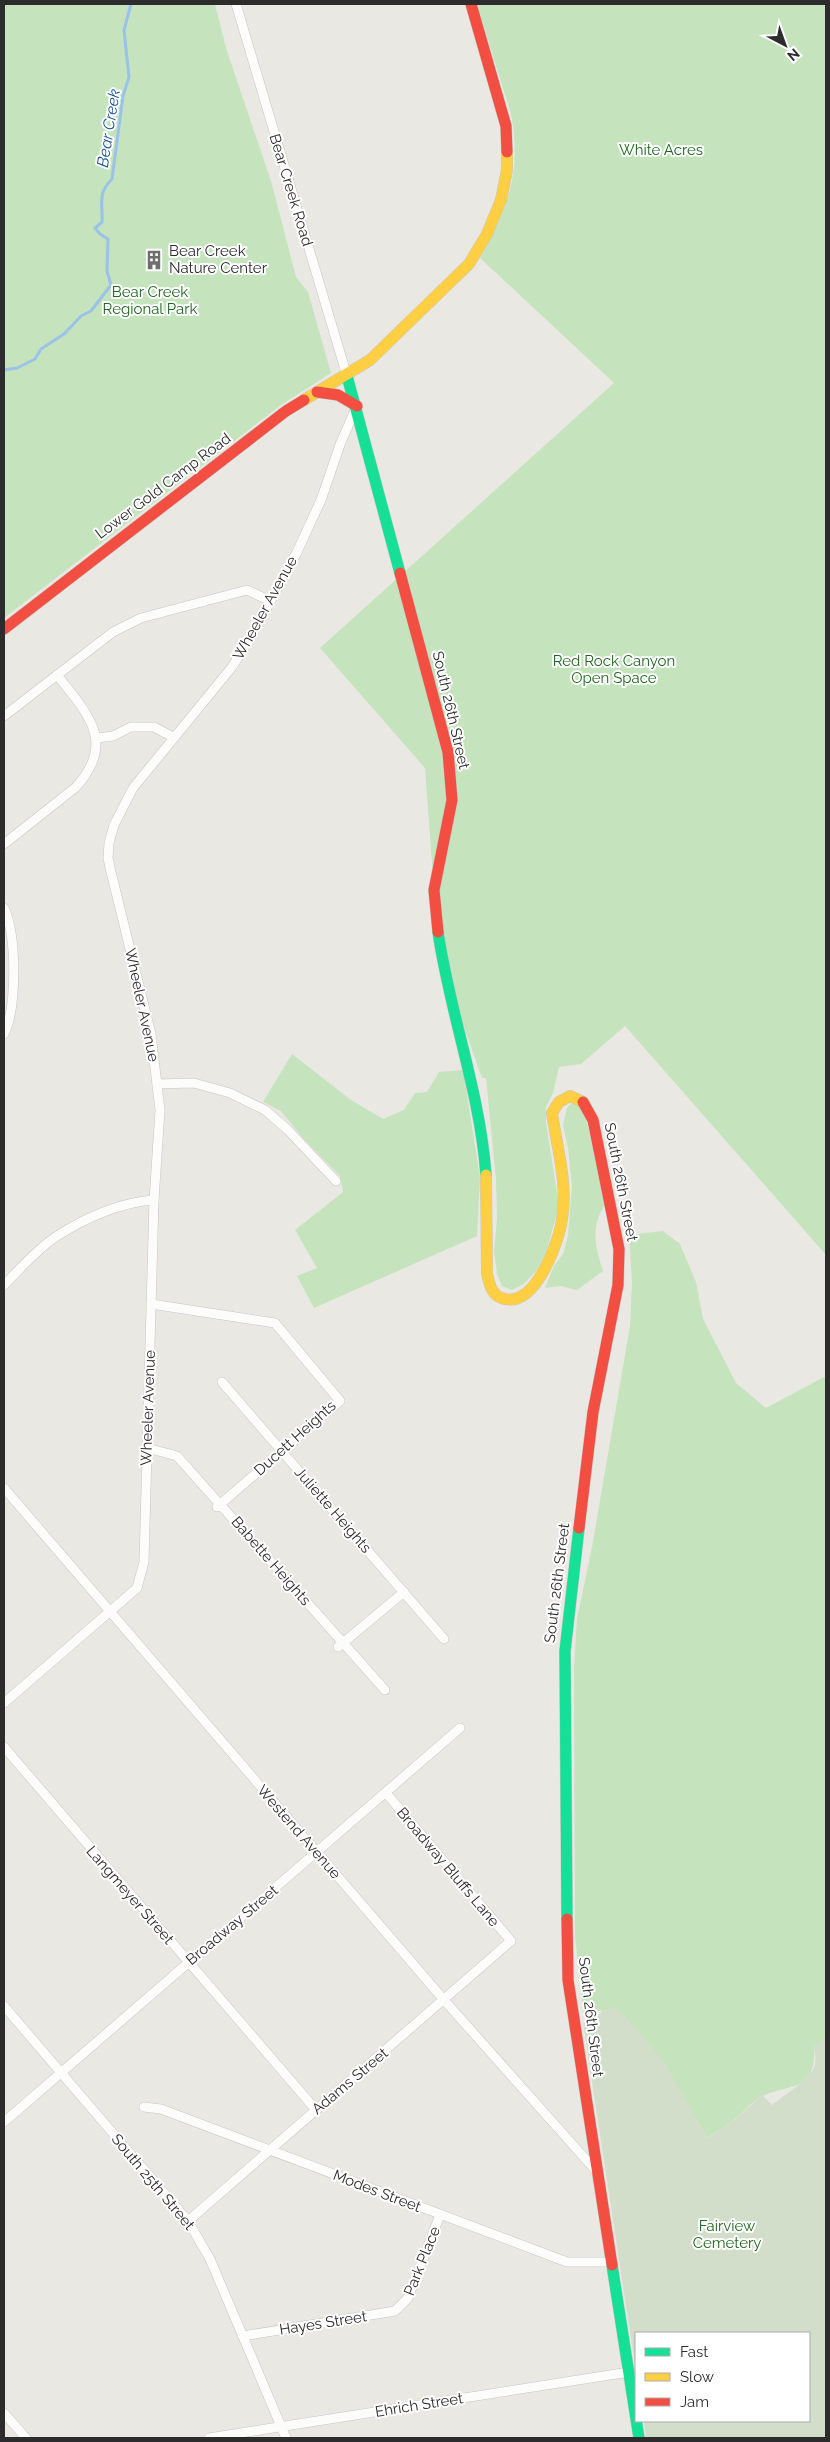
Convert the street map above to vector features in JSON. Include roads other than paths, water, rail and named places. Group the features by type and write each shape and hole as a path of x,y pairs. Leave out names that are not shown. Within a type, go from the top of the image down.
{"street":[{"name":"Bear Creek Road","path":"236,4 347,376"},
{"name":"Lower Gold Camp Road","path":"4,629 278,417 370,360 468,264 487,234 501,200 507,170 506,126 471,4"},
{"name":"South 26th Street","path":"347,376 448,752 452,800 434,890 435,904 442,953 484,1145 487,1183 487,1273 489,1285 502,1300 513,1300 525,1295 553,1253 563,1215 552,1113 562,1099 570,1096 584,1102 594,1120 619,1249 618,1286 593,1412 565,1651 568,1980 635,2412"},
{"path":"314,393 330,391 342,396 356,406"},
{"name":"Wheeler Avenue","path":"4,1703 137,1588 144,1562 154,1200 160,1110 151,1034 108,858 114,824 132,788 232,667 297,552 321,500 356,406"},
{"path":"4,716 113,632 141,618 247,590 270,601"},
{"path":"4,844 76,787 85,777 94,759 97,738 83,708 58,675"},
{"path":"97,738 113,736 131,727 154,728 173,737"},
{"path":"4,908 10,929 14,989 13,1003 4,1034"},
{"path":"157,1084 194,1083 230,1093 265,1110 288,1130 336,1181"},
{"path":"4,1285 56,1236 133,1202 154,1200"},
{"name":"Ducett Heights","path":"151,1304 275,1323 340,1401 219,1506"},
{"name":"Juliette Heights","path":"222,1382 444,1639"},
{"name":"Babette Heights","path":"147,1448 177,1456 341,1645 385,1690"},
{"name":"Westend Avenue","path":"4,1488 444,2000 598,2173"},
{"path":"341,1645 404,1592"},
{"name":"Broadway Street","path":"4,2122 188,1961 318,1853 460,1728"},
{"name":"Langmeyer Street","path":"4,1747 316,2110"},
{"name":"Broadway Bluffs Lane","path":"386,1793 511,1941"},
{"name":"Adams Street","path":"188,2221 511,1941"},
{"name":"South 25th Street","path":"4,2006 188,2221 210,2259 286,2438"},
{"name":"Modes Street","path":"144,2107 161,2109 567,2262 611,2262"},
{"name":"Park Place","path":"402,2305 412,2289 440,2215"},
{"name":"Hayes Street","path":"243,2336 389,2313 402,2305"},
{"name":"Ehrich Street","path":"209,2438 629,2372"},
{"path":"4,2413 26,2438"},
{"name":"South 26th Street","path":"637,2422 639,2438"}],"waterway":[{"name":"Bear Creek","path":"4,370 17,368 35,359 41,349 64,334 81,316 91,311 111,285 107,271 108,239 95,228 102,222 104,189 112,179 123,96 129,77 124,30 131,4"}],"place":[{"name":"Bear Creek Nature Center","path":"154,260"}],"park label":[{"name":"White Acres","path":"661,150"},
{"name":"Bear Creek Regional Park","path":"150,300"},
{"name":"Red Rock Canyon Open Space","path":"614,670"},
{"name":"Fairview Cemetery","path":"727,2234"}]}
